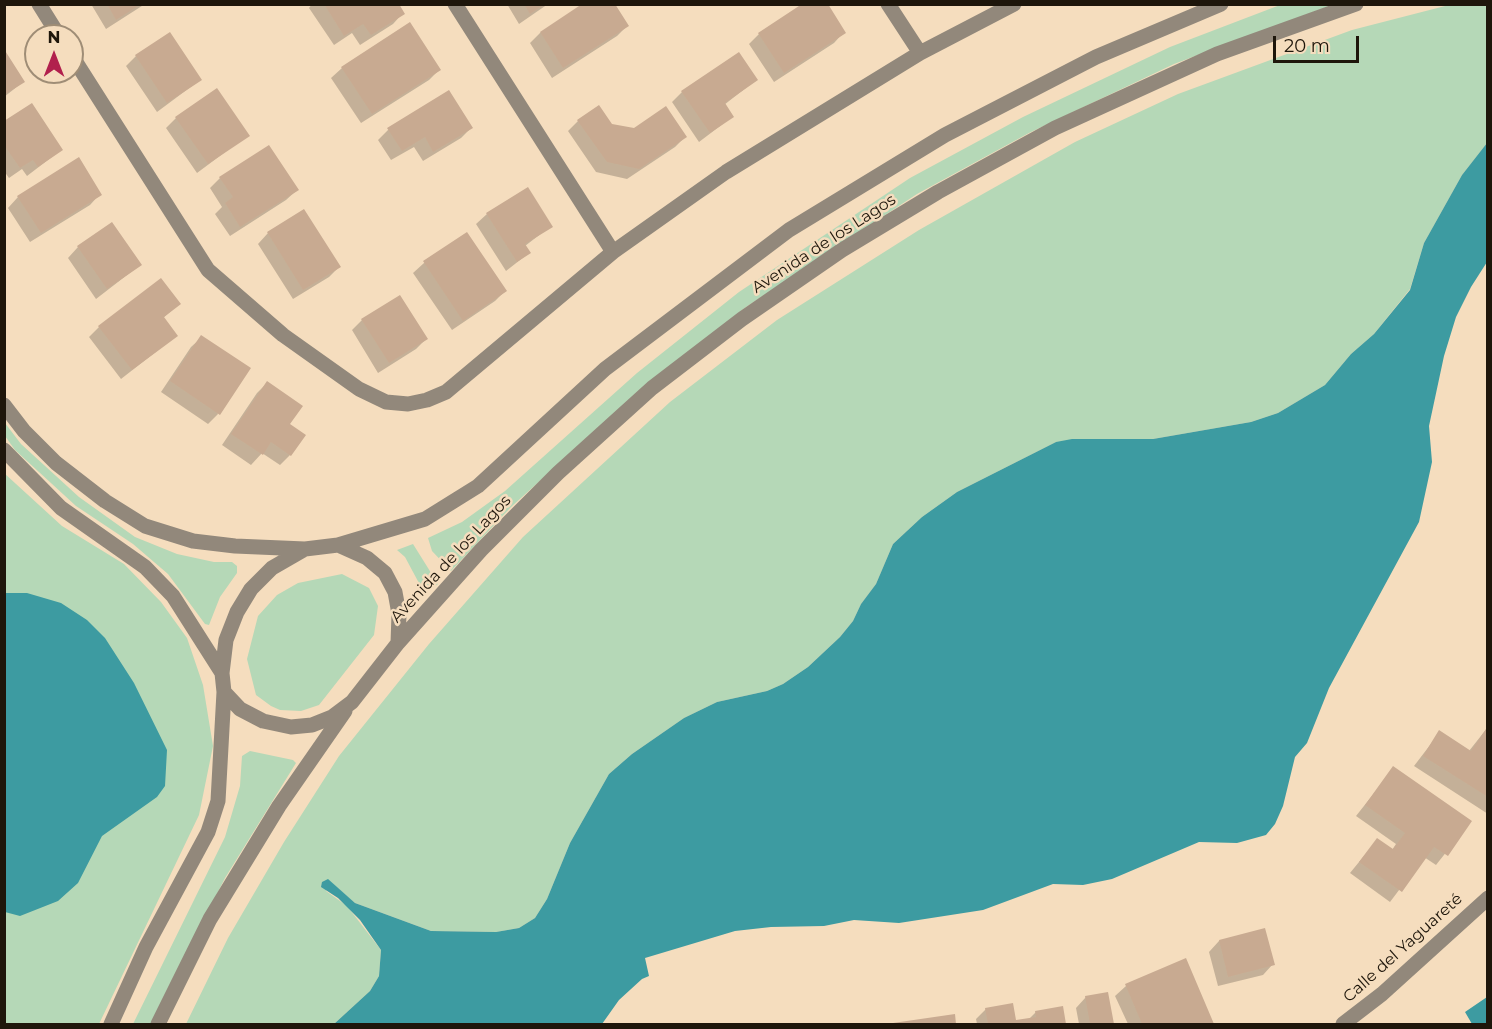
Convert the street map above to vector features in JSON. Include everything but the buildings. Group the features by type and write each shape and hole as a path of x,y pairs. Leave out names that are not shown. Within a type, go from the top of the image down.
{"street":[{"path":"39,4 52,24"},
{"path":"455,4 613,252"},
{"path":"888,4 920,53"},
{"path":"84,75 208,270 283,335 359,389 386,402 408,404 427,400 446,392 613,252 726,172 920,53 1014,4"},
{"name":"Avenida de los Lagos","path":"338,545 425,519 478,486 605,369 789,230 945,135 1096,57 1221,4"},
{"name":"Avenida de los Lagos","path":"398,643 481,550 558,473 652,388 742,319 842,250 938,192 1055,128 1216,54 1356,4"},
{"path":"4,405 24,431 56,463 105,501 145,526 193,541 235,546 305,549 338,545 367,558 385,573 395,592 399,615 398,643 352,702 279,806 210,919 158,1024"},
{"path":"4,450 61,508 145,567 172,596 222,673"},
{"path":"111,1024 146,947 208,832 218,801 224,692 222,673 226,640 237,612 251,589 273,568 305,549"},
{"path":"224,692 240,709 263,721 291,727 312,725 332,717 352,702"},
{"name":"Calle del Yaguareté","path":"1343,1024 1390,987 1488,898"}],"green space":[{"path":"1280,5 1332,5 1174,64 1029,133 917,194 746,307 644,387 511,507 451,571 432,551 428,538 462,522 505,491 637,373 739,292 910,178 1023,117 1170,47"},
{"path":"1449,5 1487,5 1487,143 1462,175 1424,243 1410,289 1374,334 1351,354 1325,385 1278,413 1251,422 1153,439 1056,442 957,492 922,517 893,544 876,584 861,604 853,621 840,637 808,667 783,684 767,691 717,702 684,718 632,754 609,774 570,843 547,899 535,918 519,928 496,932 431,931 355,903 328,880 326,891 347,906 381,950 379,976 370,991 334,1024 186,1024 228,938 284,842 339,756 429,644 523,537 670,402 777,320 919,230 1075,142 1178,94 1352,30"},
{"path":"5,423 21,444 79,497 135,537 177,554 214,562 232,562 237,566 237,573 220,597 209,625 205,624 168,574 133,544 76,506 15,450 5,436"},
{"path":"4,473 62,526 124,564 161,602 187,638 203,685 213,746 199,815 99,1024 5,1024"},
{"path":"413,544 438,584 430,590 420,585 405,557 397,550"},
{"path":"342,574 369,588 378,606 374,635 319,705 301,711 280,710 271,706 256,695 247,659 258,616 277,595 298,583"},
{"path":"250,751 293,760 296,763 225,878 152,1024 133,1024 225,837 240,786 242,756"}],"water":[{"path":"1487,143 1487,262 1456,317 1444,356 1429,426 1432,462 1419,522 1329,688 1307,743 1295,757 1283,806 1275,824 1266,835 1237,843 1199,842 1112,879 1083,885 1053,884 983,910 899,923 854,920 824,926 771,927 735,931 645,958 649,976 642,979 619,1000 602,1024 334,1024 370,991 379,976 381,950 360,920 338,898 321,887 322,882 328,879 355,903 431,931 496,932 519,928 535,918 547,899 570,843 609,774 632,754 684,718 717,702 767,691 783,684 808,667 840,637 853,621 861,604 876,584 893,544 922,517 957,492 1056,442 1072,439 1153,439 1251,422 1278,413 1325,385 1351,354 1374,334 1410,290 1424,243 1462,175"},
{"path":"5,593 27,593 61,603 87,620 105,638 134,683 167,750 165,786 157,797 102,836 78,883 58,901 20,916 5,912"},
{"path":"1487,997 1487,1024 1472,1024 1465,1012"}]}
